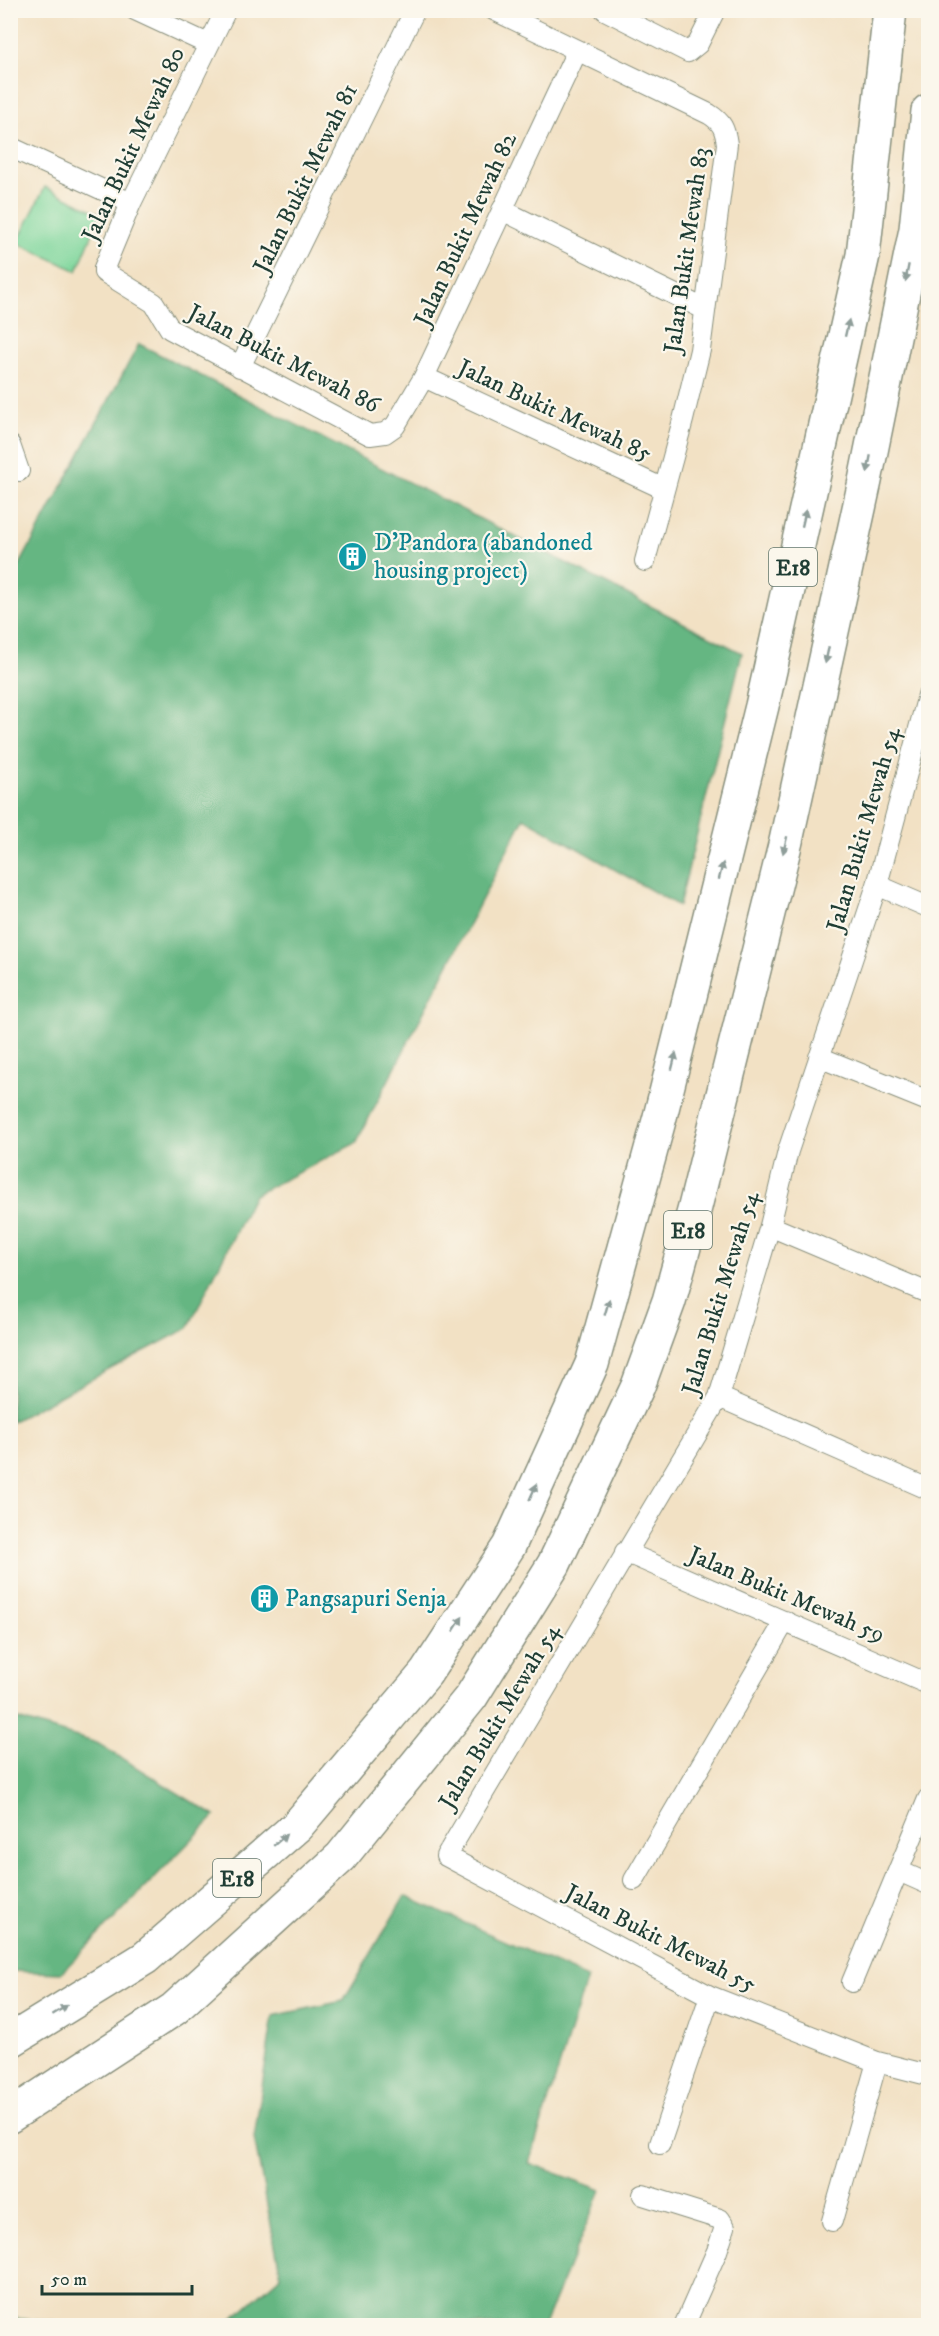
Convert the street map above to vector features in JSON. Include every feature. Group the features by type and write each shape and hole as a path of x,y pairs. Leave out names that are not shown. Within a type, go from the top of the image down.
{"highway":[{"name":"E18","path":"10,2041 145,1958 297,1826 426,1673 509,1546 592,1364 660,1118 762,706 863,255 890,10"},
{"name":"E18","path":"10,2116 174,2009 341,1857 471,1698 554,1564 638,1386 669,1301 694,1211 791,817 865,481 916,229 928,111"},
{"path":"916,229 928,193"}],"street":[{"path":"135,10 208,44"},
{"name":"Jalan Bukit Mewah 80","path":"104,267 131,203 226,10"},
{"name":"Jalan Bukit Mewah 81","path":"240,367 415,10"},
{"name":"Jalan Bukit Mewah 83","path":"494,10 709,114 720,121 725,129 727,144 700,350 645,561"},
{"path":"604,10 688,52 698,44 716,10"},
{"name":"Jalan Bukit Mewah 82","path":"394,426 424,377 577,51"},
{"path":"10,147 131,203"},
{"path":"502,210 704,309"},
{"name":"Jalan Bukit Mewah 86","path":"104,267 106,273 154,303 170,329 370,435 385,433 394,426"},
{"name":"Jalan Bukit Mewah 85","path":"424,377 664,489"},
{"path":"10,445 20,471"},
{"name":"Jalan Bukit Mewah 54","path":"446,1856 719,1396 770,1226 788,1151 876,885 927,706"},
{"path":"876,885 928,907"},
{"path":"819,1057 928,1101"},
{"path":"770,1226 928,1293"},
{"path":"719,1396 928,1489"},
{"name":"Jalan Bukit Mewah 59","path":"625,1552 928,1684"},
{"name":"Jalan Bukit Mewah 55","path":"634,1880 785,1621"},
{"path":"852,1982 928,1799"},
{"name":"Jalan Bukit Mewah 55","path":"446,1856 710,1996 877,2062 928,2075"},
{"path":"899,1871 928,1884"},
{"path":"660,2144 710,1996"},
{"path":"831,2221 877,2062"},
{"path":"643,2195 720,2219 725,2227 717,2251 684,2325"}],"green space":[{"path":"45,187 101,214 77,271 17,243"},
{"path":"139,344 742,653 679,906 524,818 356,1143 254,1195 188,1328 11,1422 11,581"},
{"path":"11,1717 97,1743 215,1816 61,1973 11,1971"},
{"path":"405,1896 587,1978 529,2163 601,2190 544,2325 225,2325 281,2276 254,2138 273,2016 343,2001"},
{"path":"11,2318 81,2325 11,2325"}],"place":[{"name":"D'Pandora (abandoned housing project)","path":"353,556"},
{"name":"Pangsapuri Senja","path":"264,1598"}]}
